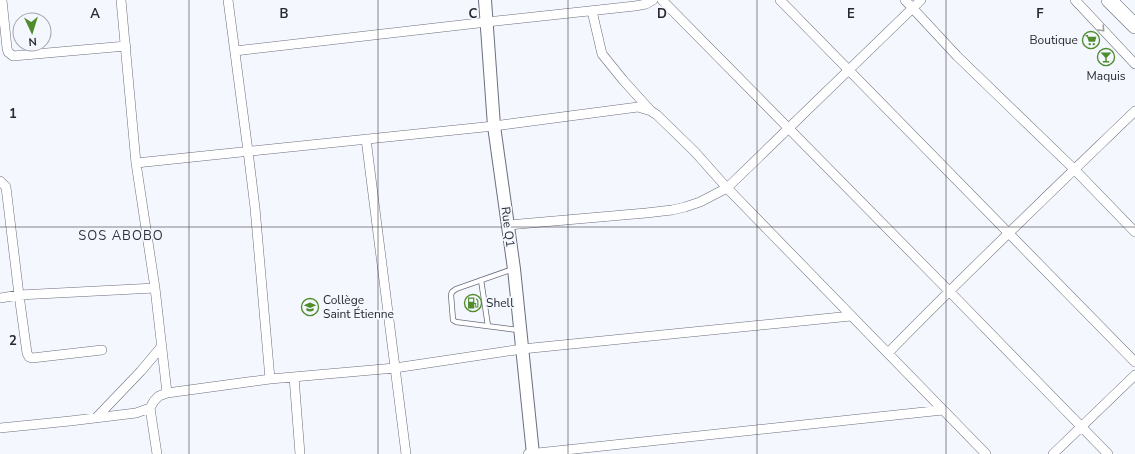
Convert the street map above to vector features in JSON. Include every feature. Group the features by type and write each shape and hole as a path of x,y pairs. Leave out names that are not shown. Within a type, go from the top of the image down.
{"main road":[{"path":"1109,0 1135,26"}],"street":[{"path":"2,0 7,48 8,52 13,56 126,46"},
{"path":"121,0 136,163 156,288 167,393"},
{"path":"228,0 248,151 270,379"},
{"name":"Rue Q1","path":"485,0 494,126 514,269 531,454"},
{"path":"235,51 635,6 646,4 653,0"},
{"path":"662,0 1108,454"},
{"path":"780,0 1135,362"},
{"path":"905,0 957,56 1074,169 1135,232"},
{"path":"508,225 672,210 700,202 728,188 921,0"},
{"path":"1075,0 1135,64"},
{"path":"592,11 602,54 622,80 651,111 657,115 694,152 986,454"},
{"path":"136,163 494,126 638,107 651,111"},
{"path":"888,353 1008,232 1135,111"},
{"path":"366,139 406,454"},
{"path":"0,181 6,187 19,295 27,353 29,357 32,358 102,350"},
{"path":"0,298 19,295 156,288"},
{"path":"157,454 150,408 159,396 167,393 270,379 395,368 522,349 852,316"},
{"path":"96,418 141,371 162,346"},
{"path":"1053,454 1135,375"},
{"path":"294,377 300,454"},
{"path":"0,428 136,413 150,408"},
{"path":"531,454 943,410"}],"lane":[{"path":"514,269 456,289 452,292 453,320 456,322 520,330"},
{"path":"481,280 488,326"}],"place":[{"name":"Boutique","path":"1091,40"},
{"name":"Maquis","path":"1106,57"},
{"name":"Shell","path":"473,303"},
{"name":"Collège Saint Étienne","path":"310,307"}],"district":[{"name":"SOS ABOBO","path":"121,235"}]}
